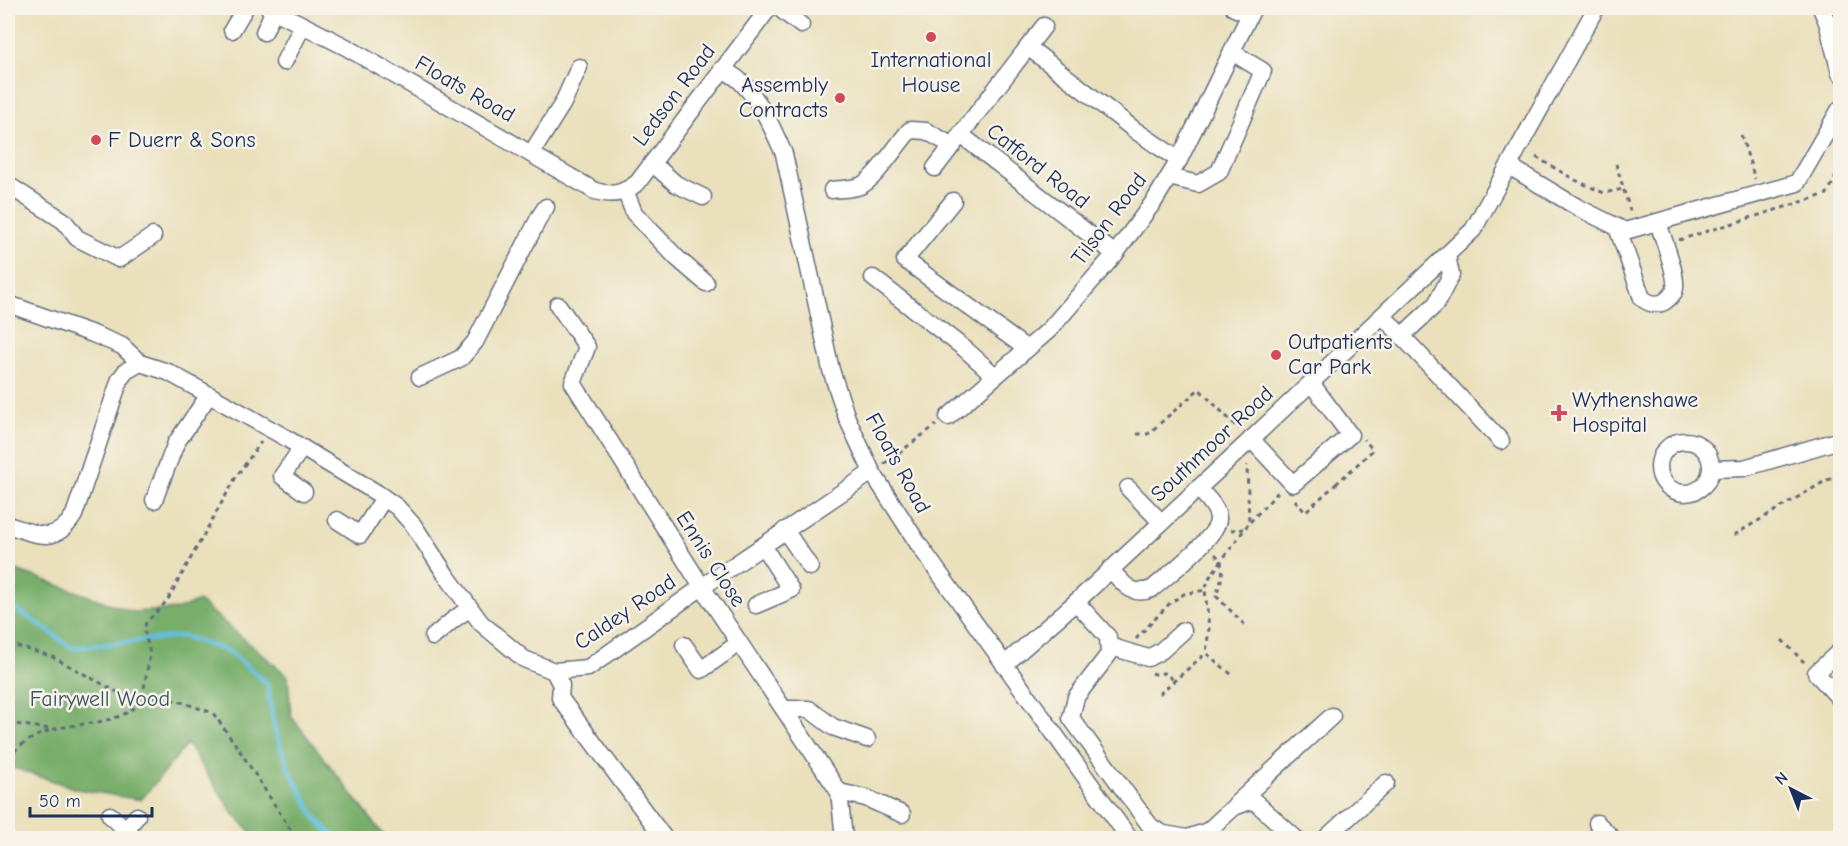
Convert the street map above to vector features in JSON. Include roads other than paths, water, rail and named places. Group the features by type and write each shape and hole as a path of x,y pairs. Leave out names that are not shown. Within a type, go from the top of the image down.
{"street":[{"path":"232,30 245,8"},
{"name":"Ledson Road","path":"632,186 652,164 769,8"},
{"path":"779,8 801,25"},
{"path":"1234,8 1252,11"},
{"name":"Southmoor Road","path":"1004,666 1076,602 1473,230 1596,8"},
{"path":"264,32 271,9"},
{"name":"Floats Road","path":"271,9 346,46 595,191 609,195 632,186"},
{"name":"Tilson Road","path":"948,417 1049,330 1115,254 1155,200 1179,160 1252,11"},
{"path":"1830,16 1840,66"},
{"path":"284,62 303,25"},
{"name":"Catford Road","path":"935,168 1044,26"},
{"path":"1028,48 1136,131 1179,160"},
{"path":"1168,177 1198,184 1220,172 1263,71 1232,52"},
{"path":"531,154 563,103 579,67"},
{"name":"Floats Road","path":"722,69 741,82 757,102 771,125 784,154 831,370 847,418 873,472 919,545 1129,838"},
{"path":"1509,166 1577,207 1625,231 1797,183 1840,109"},
{"path":"832,190 860,186 873,178 910,129 957,140"},
{"name":"Catford Road","path":"957,140 1115,254"},
{"path":"652,164 676,184 703,197"},
{"path":"8,185 64,221 77,238 119,259 153,236"},
{"path":"632,186 634,213 677,258 706,283"},
{"path":"953,201 905,260 1027,349"},
{"path":"420,377 461,358 475,342 546,207"},
{"path":"1617,227 1642,298 1658,304 1666,301 1674,292 1675,279 1658,222"},
{"path":"1403,335 1436,304 1451,275 1447,256"},
{"path":"873,278 966,349 995,376"},
{"path":"8,304 122,346 140,363 126,371 120,379 74,515 67,526 50,536 42,536 8,525"},
{"name":"Ennis Close","path":"558,305 586,347 573,383 702,587 839,792 844,838"},
{"path":"1383,316 1501,441"},
{"name":"Caldey Road","path":"140,363 168,372 281,435 397,507 414,526 481,623 524,659 554,671 588,668 702,587 873,472"},
{"path":"1248,442 1293,484 1350,435 1311,383"},
{"path":"154,500 176,443 209,395"},
{"path":"1712,469 1744,468 1840,440"},
{"path":"302,448 282,476 304,492"},
{"path":"1128,488 1161,522"},
{"path":"1110,569 1132,591 1141,593 1152,589 1208,539 1216,528 1218,519 1215,508 1198,488"},
{"path":"337,520 360,535 384,498"},
{"path":"785,530 810,567"},
{"path":"756,605 791,590 763,546"},
{"path":"1076,602 1108,637 1109,654 1076,697 1071,718 1151,826 1164,834 1187,838 1208,831 1332,716"},
{"path":"433,637 470,608"},
{"path":"1108,646 1148,658 1161,651 1183,632"},
{"path":"684,645 701,670 740,643"},
{"path":"1840,651 1816,674 1840,699"},
{"path":"554,671 561,685 560,698 664,838"},
{"path":"784,709 809,709 833,727 867,740"},
{"path":"1326,838 1386,783"},
{"path":"839,792 866,798 902,814"},
{"path":"1233,807 1253,800 1295,838"},
{"path":"110,815 133,828"},
{"path":"1597,823 1612,838"}],"waterway":[{"path":"8,605 72,648 183,636 228,651 267,683 274,727 289,769 316,819 336,838"}],"place":[{"name":"International House","path":"931,37"},
{"name":"Assembly Contracts","path":"840,98"},
{"name":"F Duerr & Sons","path":"96,140"},
{"name":"Outpatients Car Park","path":"1276,355"},
{"name":"Wythenshawe Hospital","path":"1559,413"}],"park label":[{"name":"Fairywell Wood","path":"100,699"}]}
